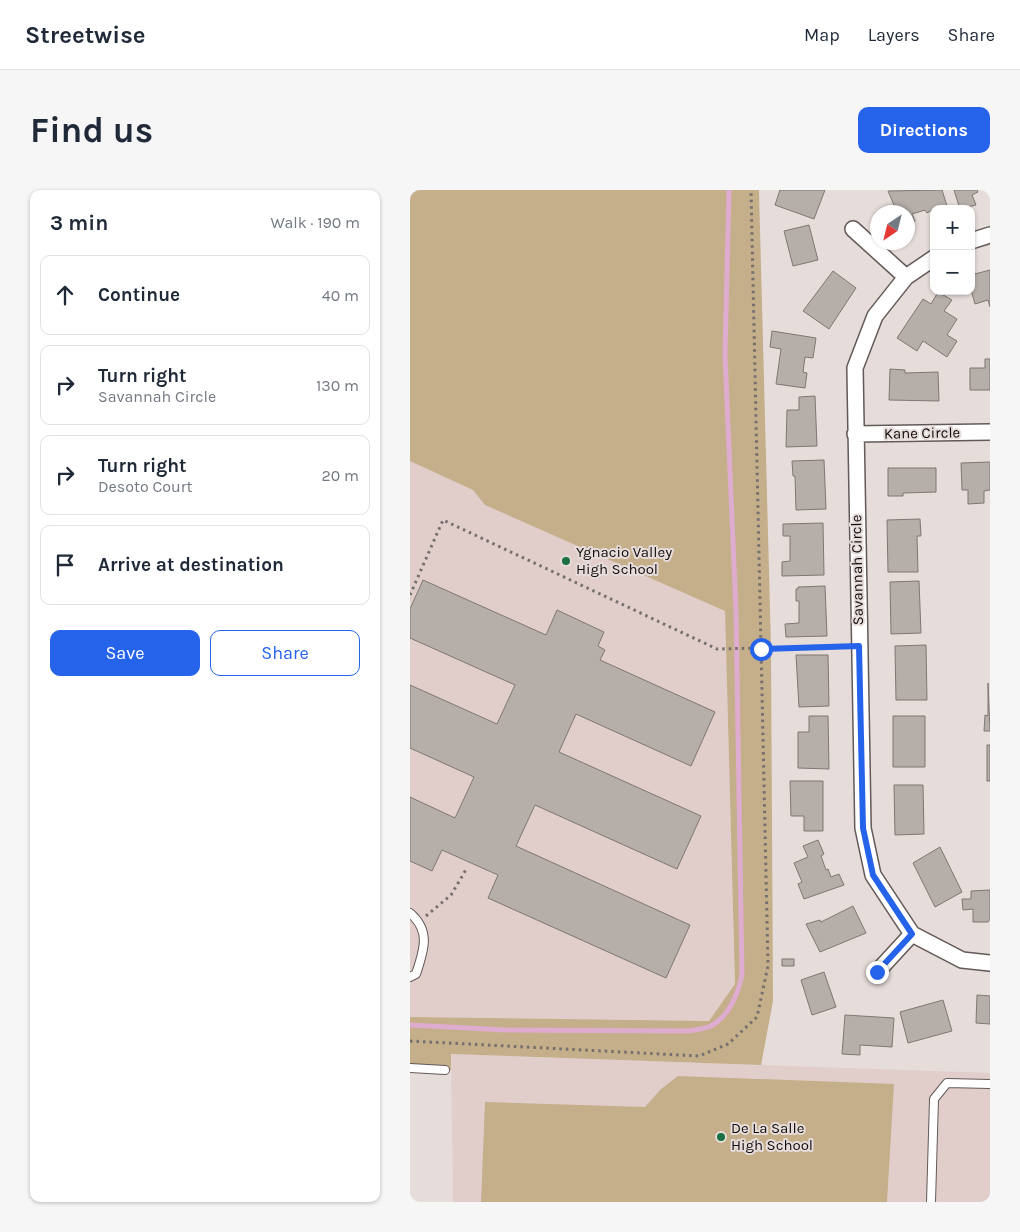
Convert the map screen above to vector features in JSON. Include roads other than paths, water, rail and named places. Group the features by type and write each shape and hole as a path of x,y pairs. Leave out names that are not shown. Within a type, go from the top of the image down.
{"street":[{"path":"853,229 906,277"},
{"path":"975,240 990,235"},
{"name":"Savannah Circle","path":"930,261 906,277 875,316 855,368 863,828 873,875 912,934 962,960 990,963"},
{"name":"Kane Circle","path":"855,434 990,432"},
{"path":"877,972 912,934"}],"lane":[{"path":"410,912 423,927 424,951 416,974 410,977"},
{"path":"410,1068 445,1070"},
{"path":"931,1202 934,1099 947,1083 990,1084"}],"waterway":[{"path":"410,1025 506,1030 688,1031 706,1028 717,1022 732,1004 738,989 742,975 736,611 725,355 729,190"}],"place":[{"name":"Ygnacio Valley High School","path":"566,561"},
{"name":"De La Salle High School","path":"721,1137"}]}
